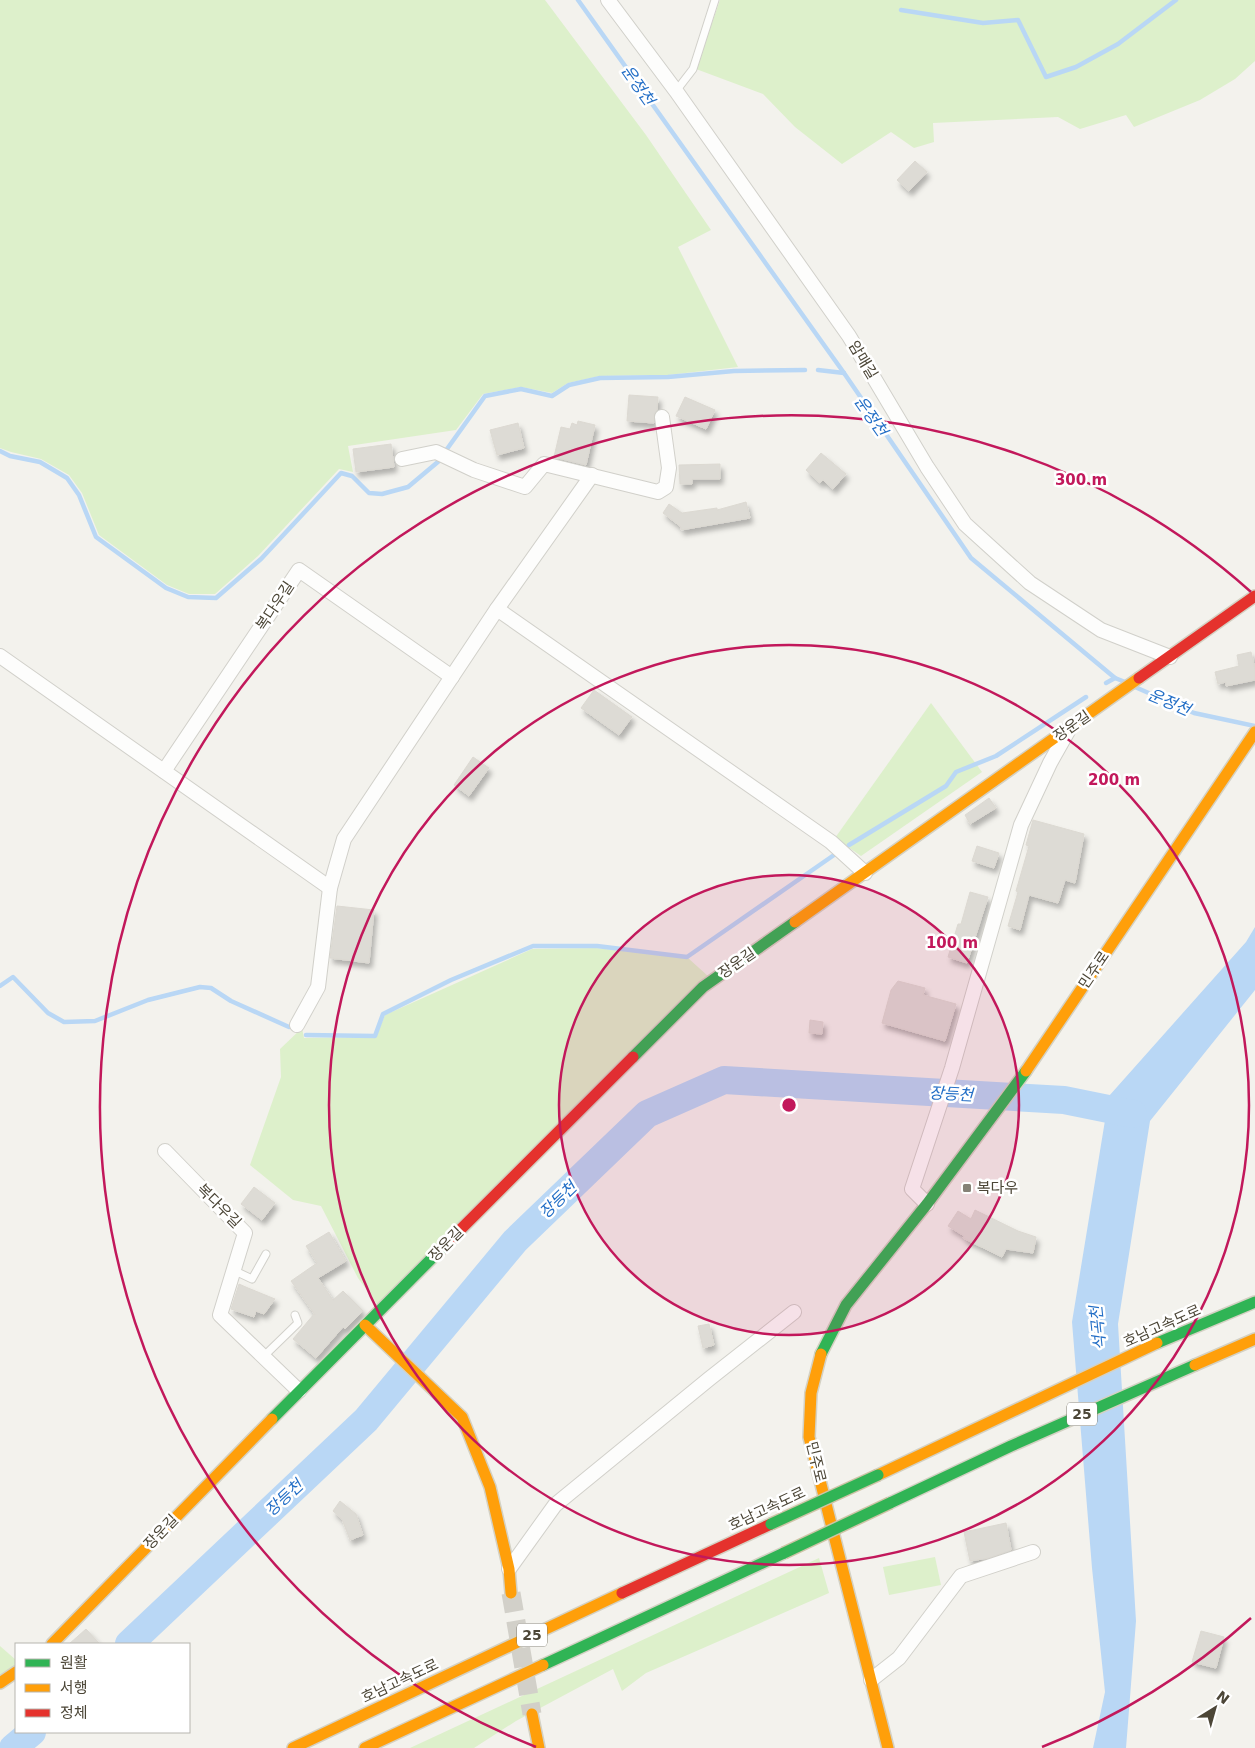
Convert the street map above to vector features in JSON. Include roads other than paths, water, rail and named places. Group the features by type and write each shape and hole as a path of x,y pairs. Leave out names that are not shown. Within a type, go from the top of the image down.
{"main road":[{"name":"장운길","path":"53,1643 299,1391 703,987 1255,596"},
{"name":"민주로","path":"888,1748 809,1437 812,1393 822,1351 846,1305 984,1130 1027,1070 1255,732"},
{"name":"호남고속도로","path":"294,1748 563,1620 1005,1416 1143,1349 1255,1302"},
{"path":"365,1325 462,1417 490,1487 509,1569 511,1594"},
{"name":"25","path":"365,1748 1011,1446 1255,1339"},
{"path":"0,1683 15,1673"},
{"path":"532,1714 539,1748"}],"street":[{"name":"암매길","path":"608,0 676,91 849,336 927,467 965,524 1030,583 1101,630 1170,657"},
{"path":"402,458 436,452 474,470 525,487 544,464 658,492 666,487 669,468 662,417"},
{"path":"297,1025 318,987 330,888 344,839 497,610 592,475"},
{"name":"복다우길","path":"164,771 299,570 452,677"},
{"path":"497,610 831,842 865,873"},
{"path":"0,656 330,888"},
{"path":"927,1204 912,1189 952,1068 1021,825 1050,763 1070,728"},
{"name":"복다우길","path":"165,1152 245,1233 220,1315 299,1391"},
{"path":"509,1569 555,1505 794,1312"},
{"path":"871,1680 898,1658 961,1576 1033,1552"}],"lane":[{"path":"676,91 693,69 715,0"},
{"path":"233,1270 252,1279 266,1254"},
{"path":"263,1357 298,1323 295,1315"}],"water":[{"name":"석곡천","path":"1255,927 1255,990 1150,1121 1118,1324 1136,1621 1126,1748 1093,1748 1105,1692 1092,1568 1072,1322 1109,1096 1246,942"}],"waterway":[{"name":"운정천","path":"578,0 844,373 971,558 1115,678 1125,682"},
{"path":"901,10 983,23 1018,20 1046,77 1076,67 1118,44 1176,0"},
{"path":"447,449 485,396 521,389 552,396 569,385 600,378 668,377 734,371 805,370"},
{"path":"818,370 844,373"},
{"path":"0,451 10,456 40,462 67,478 79,495 96,537 166,588 188,597 216,598 261,559 341,473 352,476 369,493 382,494 408,487 439,461"},
{"path":"1106,683 1115,678"},
{"name":"운정천","path":"1135,687 1194,713 1255,726"},
{"path":"849,845 946,786 956,772 996,756 1086,697"},
{"path":"306,1035 375,1036 383,1014 451,980 533,946 597,946 687,957 834,855"},
{"path":"0,986 13,977 48,1013 64,1022 95,1021 148,1000 200,987 211,988 231,1001 289,1027"},
{"name":"장등천","path":"130,1643 366,1420 515,1241 647,1114 724,1080 1064,1100 1133,1114"},
{"name":"장등천","path":"13,1748 31,1733"}],"tunnel":[{"path":"511,1593 532,1714"}],"place":[{"name":"복다우","path":"967,1188"}]}
